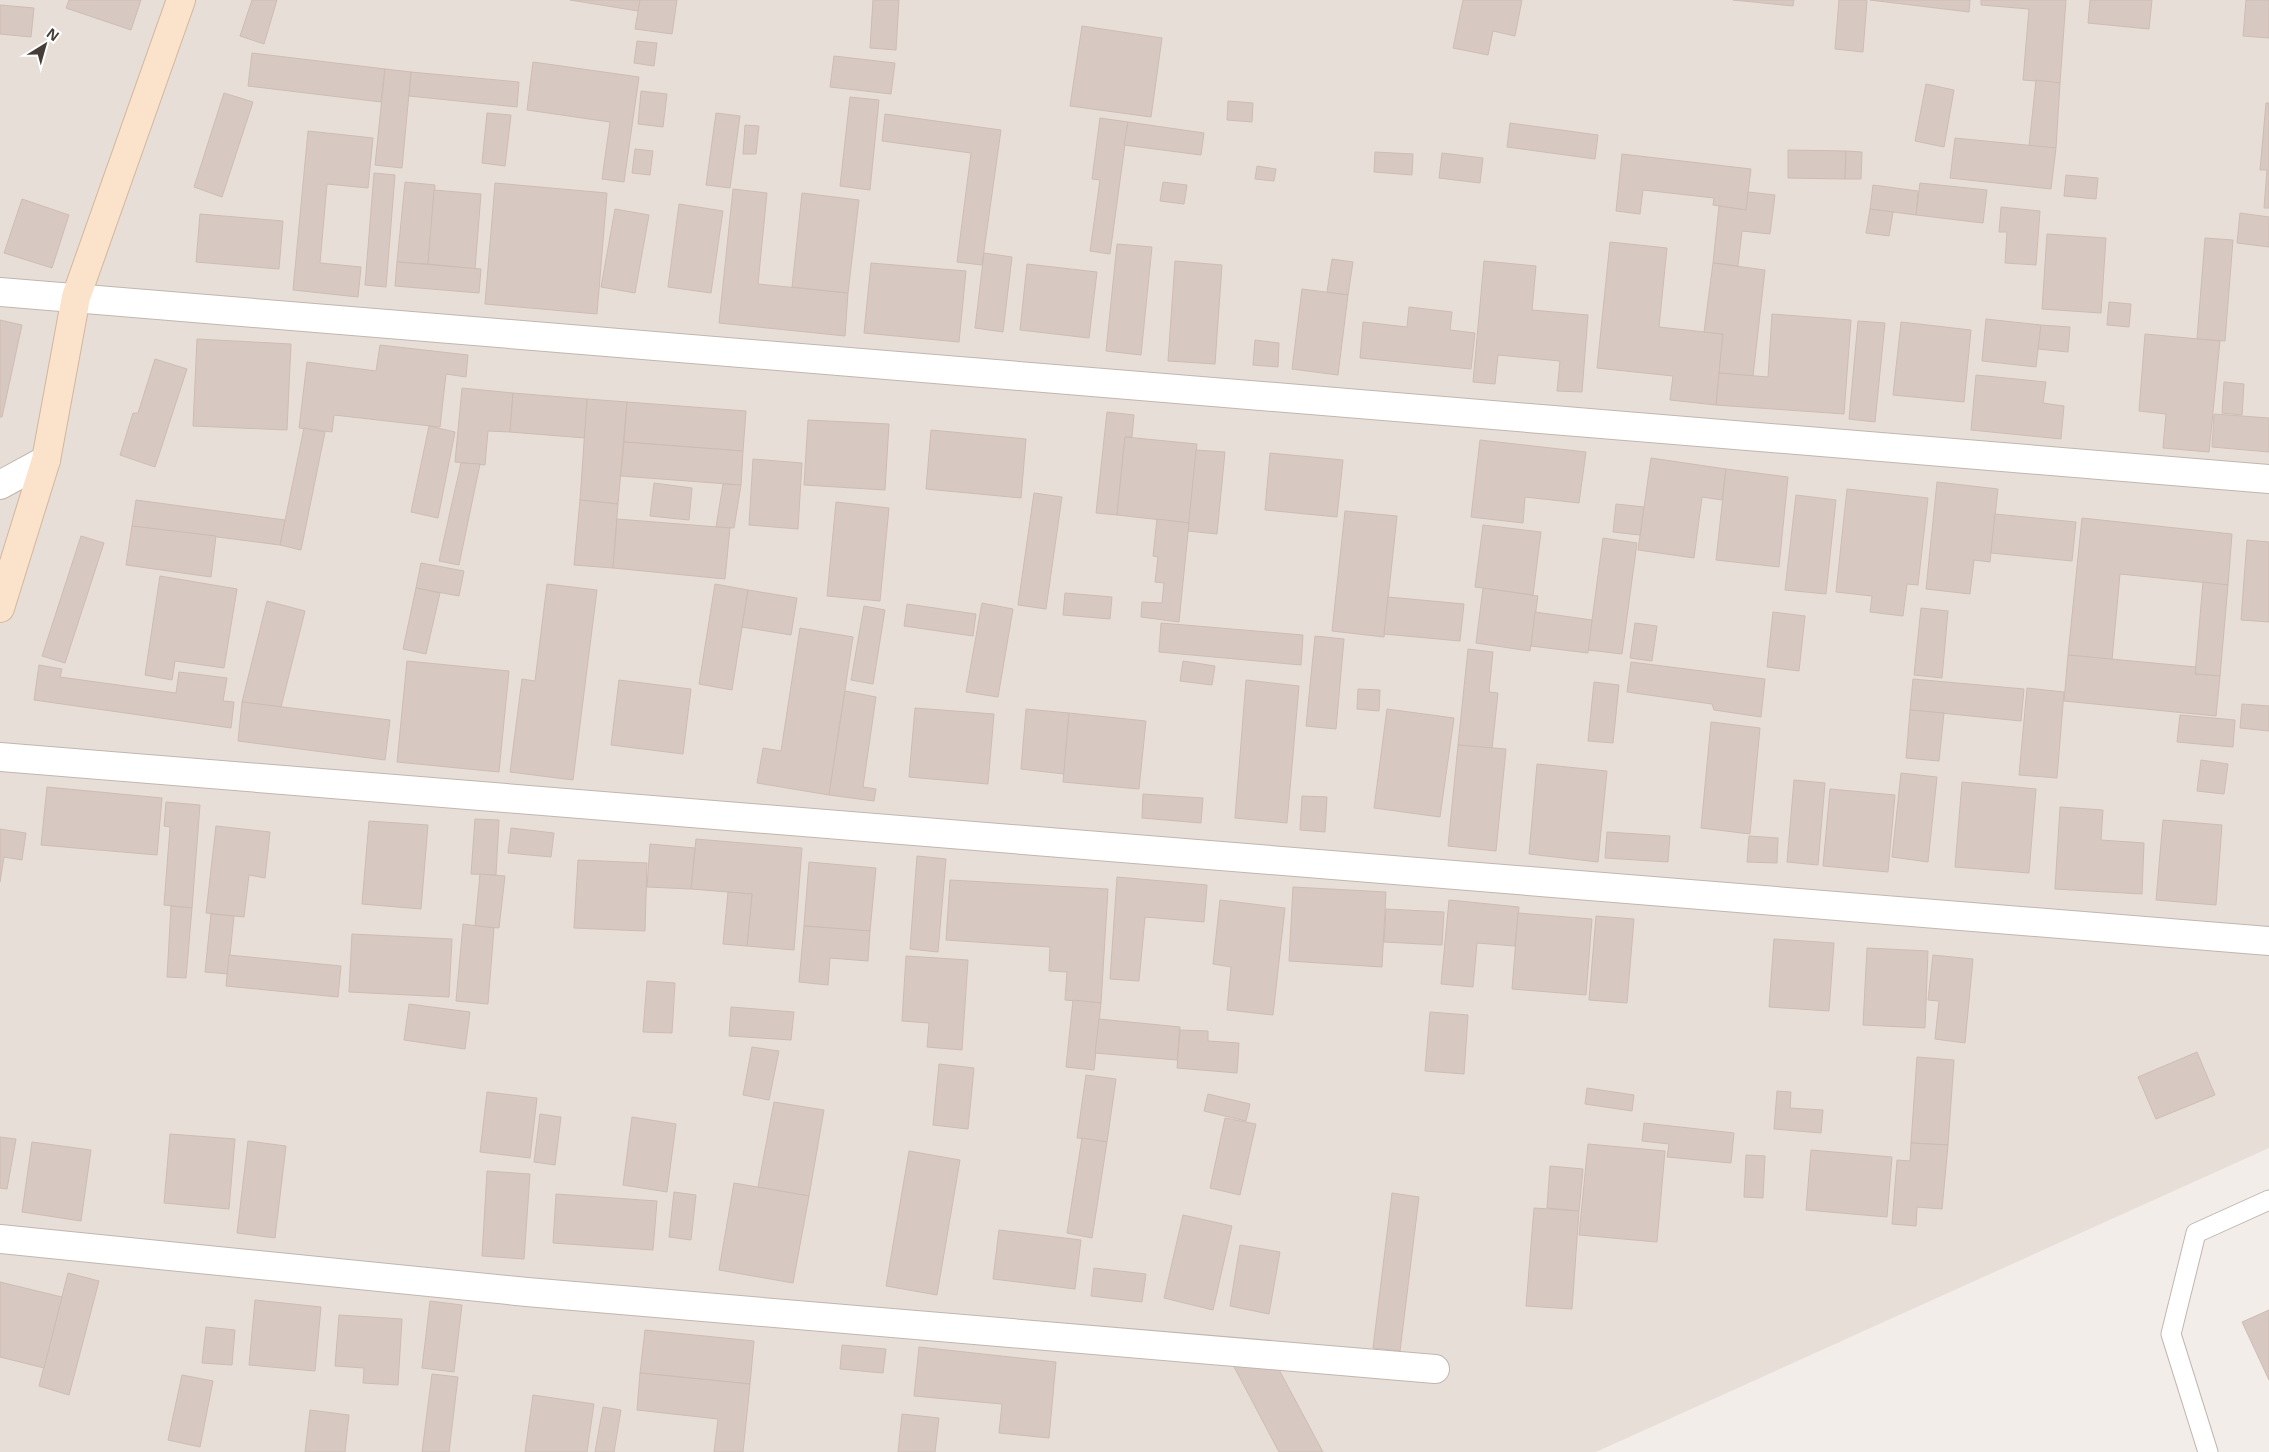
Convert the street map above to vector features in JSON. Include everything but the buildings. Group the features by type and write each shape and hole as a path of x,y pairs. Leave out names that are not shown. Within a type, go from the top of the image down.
{"street":[{"path":"0,608 46,460 76,297 181,0"},
{"path":"0,292 2269,479"},
{"path":"0,485 46,460"},
{"path":"0,758 2269,941"},
{"path":"0,1240 527,1292 1435,1369"}],"lane":[{"path":"2208,1452 2171,1334 2196,1233 2269,1200"}],"shaded area":[{"path":"0,0 2269,0 2269,1148 1596,1452 0,1452"}]}
